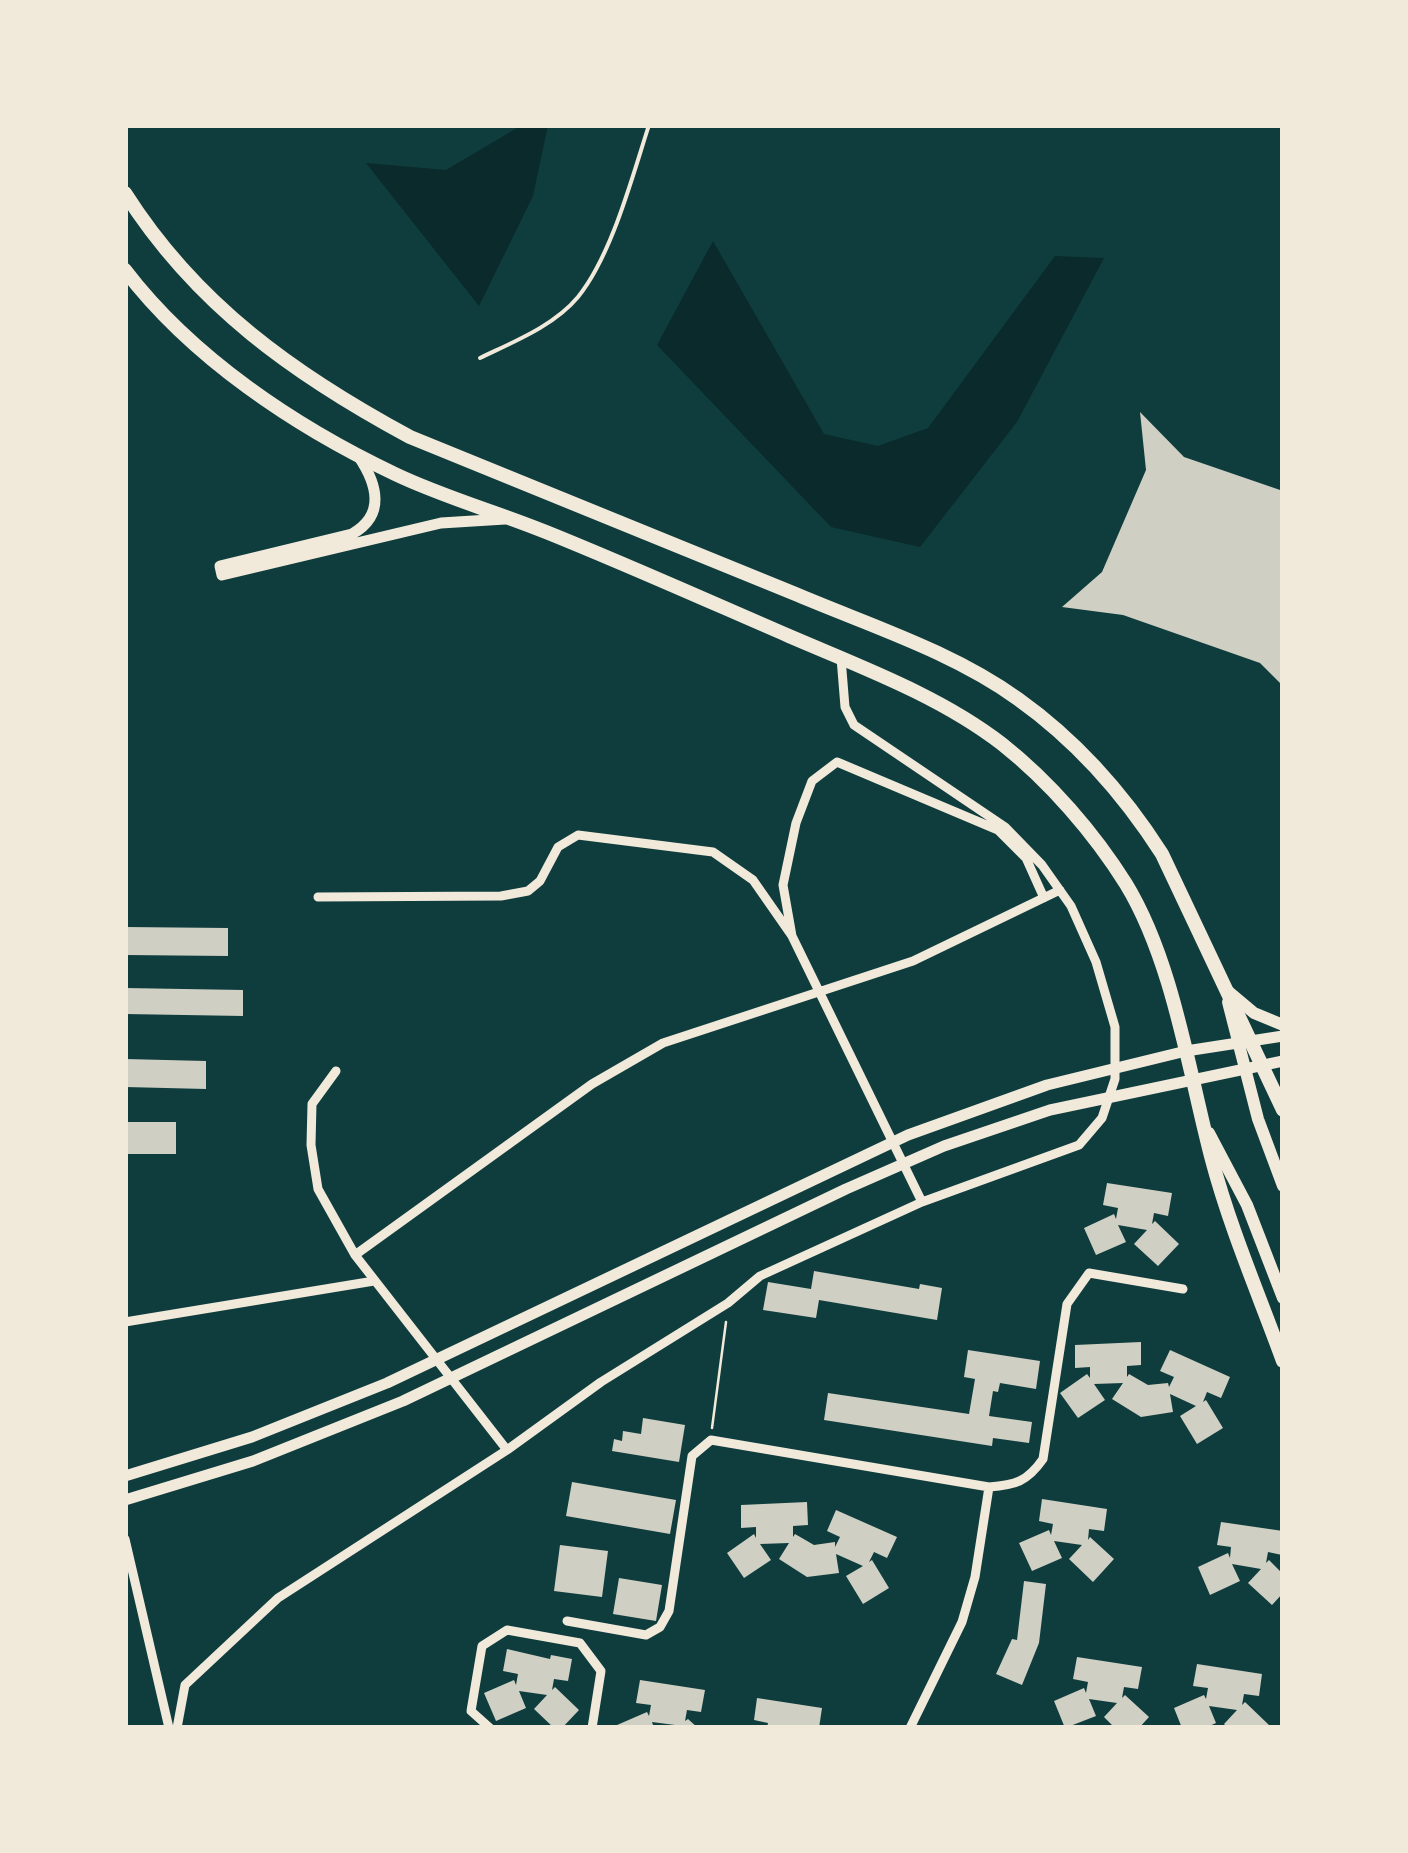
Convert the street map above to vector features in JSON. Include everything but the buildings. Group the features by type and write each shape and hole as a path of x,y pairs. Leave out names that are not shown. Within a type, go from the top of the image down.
{"main road":[{"path":"125,193 180,268 230,320 296,369 368,414 426,444 919,646 1016,697 1097,766 1138,816 1182,892 1245,1043 1262,1065 1283,1110"},
{"path":"125,270 164,315 247,385 357,454 396,475 522,522 841,658 910,690 1000,742 1095,841 1127,886 1148,929 1186,1051 1213,1164 1283,1361"},
{"path":"1224,987 1254,1013 1283,1025"},
{"path":"1245,1043 1244,1068 1283,1186"},
{"path":"1203,1122 1247,1205 1283,1298"}],"street":[{"path":"357,454 376,490 374,511 362,528 352,534 220,566 222,575 441,522 503,518 522,522"},
{"path":"178,1728 185,1686 278,1598 507,1450 601,1382 728,1302 760,1276 922,1202 1079,1145 1102,1118 1115,1068 1115,1027 1096,962 1071,906 1042,866 1004,828 854,725 845,707 841,658"},
{"path":"792,936 783,885 796,823 812,781 836,762 998,830 1026,858 1044,898"},
{"path":"318,897 501,896 528,891 540,881 558,847 578,835 713,852 753,880 792,936 922,1202"},
{"path":"356,1254 592,1084 663,1044 913,961 1060,890"},
{"path":"125,1476 252,1437 388,1383 892,1142 1047,1085 1186,1051 1283,1036"},
{"path":"125,1500 253,1460 386,1408 944,1146 1050,1110 1283,1061"},
{"path":"336,1071 312,1104 311,1145 318,1189 374,1280 507,1450"},
{"path":"566,1622 646,1634 660,1627 669,1610 692,1456 711,1440 988,1487 1018,1484 1032,1475 1043,1459 1067,1304 1089,1273 1183,1289"},
{"path":"125,1322 374,1280"},
{"path":"910,1728 962,1622 975,1577 988,1487"},
{"path":"125,1538 169,1728"},
{"path":"490,1728 471,1711 482,1646 507,1630 580,1643 601,1671 592,1728"}],"lane":[{"path":"480,358 534,332 576,300 599,265 649,125"}],"path":[{"path":"711,1440 728,1302"}],"water":[{"path":"522,125 548,125 533,196 479,306 366,163 446,170"},
{"path":"713,241 824,434 878,446 928,428 1055,256 1104,258 1017,422 920,547 831,527 657,345"}]}
